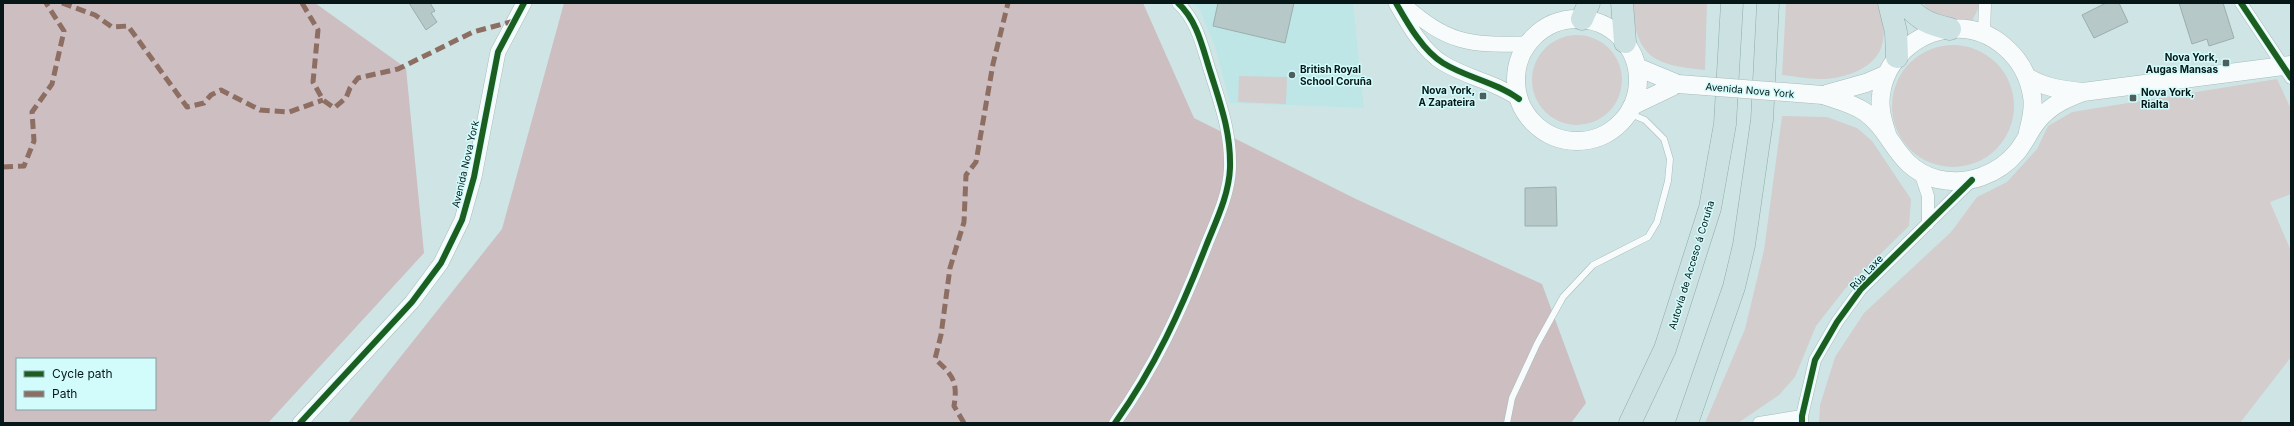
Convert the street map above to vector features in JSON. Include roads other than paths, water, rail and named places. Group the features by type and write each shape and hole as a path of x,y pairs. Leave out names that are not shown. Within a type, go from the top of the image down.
{"highway":[{"path":"1622,3 1625,42"},
{"name":"Autovía de Acceso á Coruña","path":"1630,423 1665,349 1710,208 1725,124 1732,3"},
{"path":"1687,423 1734,287 1744,245 1762,120 1768,3"},
{"path":"1889,3 1896,32 1892,66"},
{"path":"1905,3 1913,13 1928,24 1950,29"}],"main road":[{"path":"1585,11 1598,23 1613,31 1625,42 1632,54 1637,67 1637,93 1630,109 1617,126 1603,136 1586,141 1569,141 1552,136 1538,127 1526,115 1519,99 1515,81 1518,62 1527,44 1537,33 1551,24 1566,20 1585,11"},
{"path":"1823,95 1866,83 1892,66 1912,43 1930,33 1950,29 1967,29 1984,34 2002,44 2017,59 2028,77 2032,103 2032,116 2027,136"},
{"path":"1887,137 1881,116 1881,95 1892,66"},
{"name":"Avenida Nova York","path":"1637,67 1678,84 1823,95"},
{"path":"2028,77 2041,85 2058,90 2082,92 2289,70"},
{"name":"Avenida Nova York","path":"1630,109 1678,84"},
{"path":"1823,95 1850,103 1866,113 1887,137 1896,151 1907,163 1920,172 1937,179 1955,181 1972,180 1990,174 2005,164 2017,151 2042,116 2059,102 2082,92"}],"street":[{"name":"Avenida Nova York","path":"300,423 412,302 441,263 462,220 474,177 498,52 524,3"},
{"path":"1115,423 1140,388 1181,309 1223,205 1230,169 1228,136 1222,105 1200,36 1178,3"},
{"path":"1396,3 1421,41 1443,63 1507,91 1519,99"},
{"path":"1402,3 1420,19 1456,39 1481,45 1527,44"},
{"path":"1984,34 1985,3"},
{"path":"2241,3 2289,70"},
{"path":"1920,172 1928,196 1928,224"},
{"name":"Rúa Laxe","path":"1802,420 1816,360 1837,322 1861,289 1972,180"},
{"path":"1759,423 1802,420"}],"lane":[{"path":"1507,423 1512,398 1537,344 1563,297 1593,265 1648,237 1657,222 1668,181 1670,159 1664,139 1645,120 1630,109"}],"place":[{"name":"Nova York, Augas Mansas","path":"2226,63"},
{"name":"British Royal School Coruña","path":"1292,75"},
{"name":"Nova York, A Zapateira","path":"1483,96"},
{"name":"Nova York, Rialta","path":"2133,98"}]}
